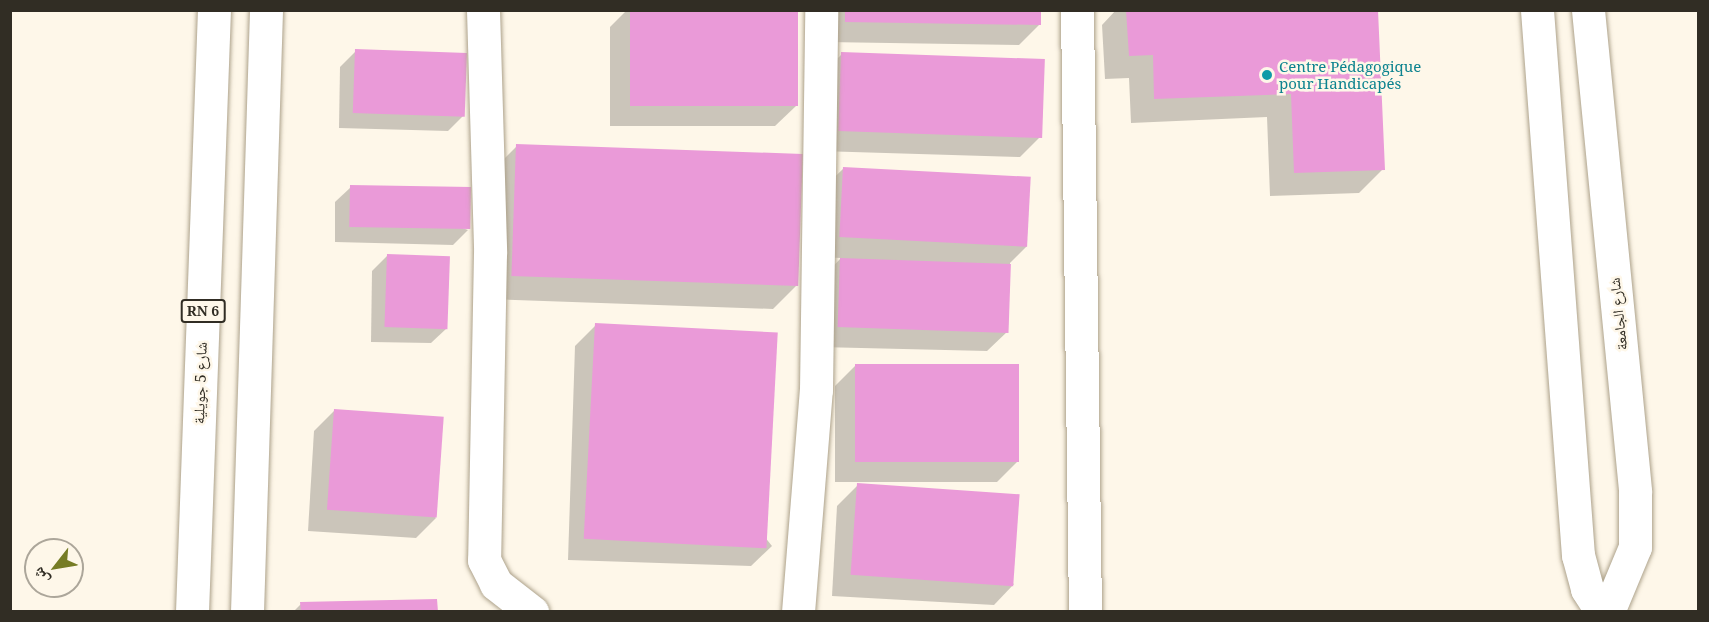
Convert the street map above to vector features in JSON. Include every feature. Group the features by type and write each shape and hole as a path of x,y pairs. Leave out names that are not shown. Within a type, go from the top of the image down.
{"street":[{"name":"شارع 5 جويلية","path":"192,612 214,10"},
{"path":"247,612 266,10"},
{"path":"483,10 490,253 484,560 496,584 532,612"},
{"path":"798,612 816,390 821,10"},
{"path":"1077,10 1085,612"},
{"path":"1537,10 1578,555 1587,589 1602,612"},
{"name":"شارع الجامعة","path":"1588,10 1635,492 1635,547 1608,612"}],"building":[{"path":"630,10 798,10 798,106 630,106"},
{"path":"845,10 1041,10 1041,25 845,22"},
{"name":"Centre Pédagogique pour Handicapés","path":"1126,10 1378,10 1385,170 1294,173 1291,94 1154,99 1153,55 1129,56"},
{"path":"355,49 467,53 465,117 353,113"},
{"path":"841,52 1045,59 1042,138 838,131"},
{"path":"516,144 803,154 798,286 511,276"},
{"path":"843,167 1031,177 1027,247 839,237"},
{"path":"350,185 471,187 470,229 349,227"},
{"path":"387,254 450,256 447,329 384,327"},
{"path":"840,258 1011,264 1008,333 838,327"},
{"path":"595,323 778,333 766,548 584,539"},
{"path":"855,364 1019,364 1019,462 855,462"},
{"path":"334,409 444,417 437,517 327,510"},
{"path":"857,483 1020,494 1013,586 851,575"},
{"path":"437,599 438,612 301,612 300,602"}],"place":[{"name":"Centre Pédagogique pour Handicapés","path":"1267,75"}]}
